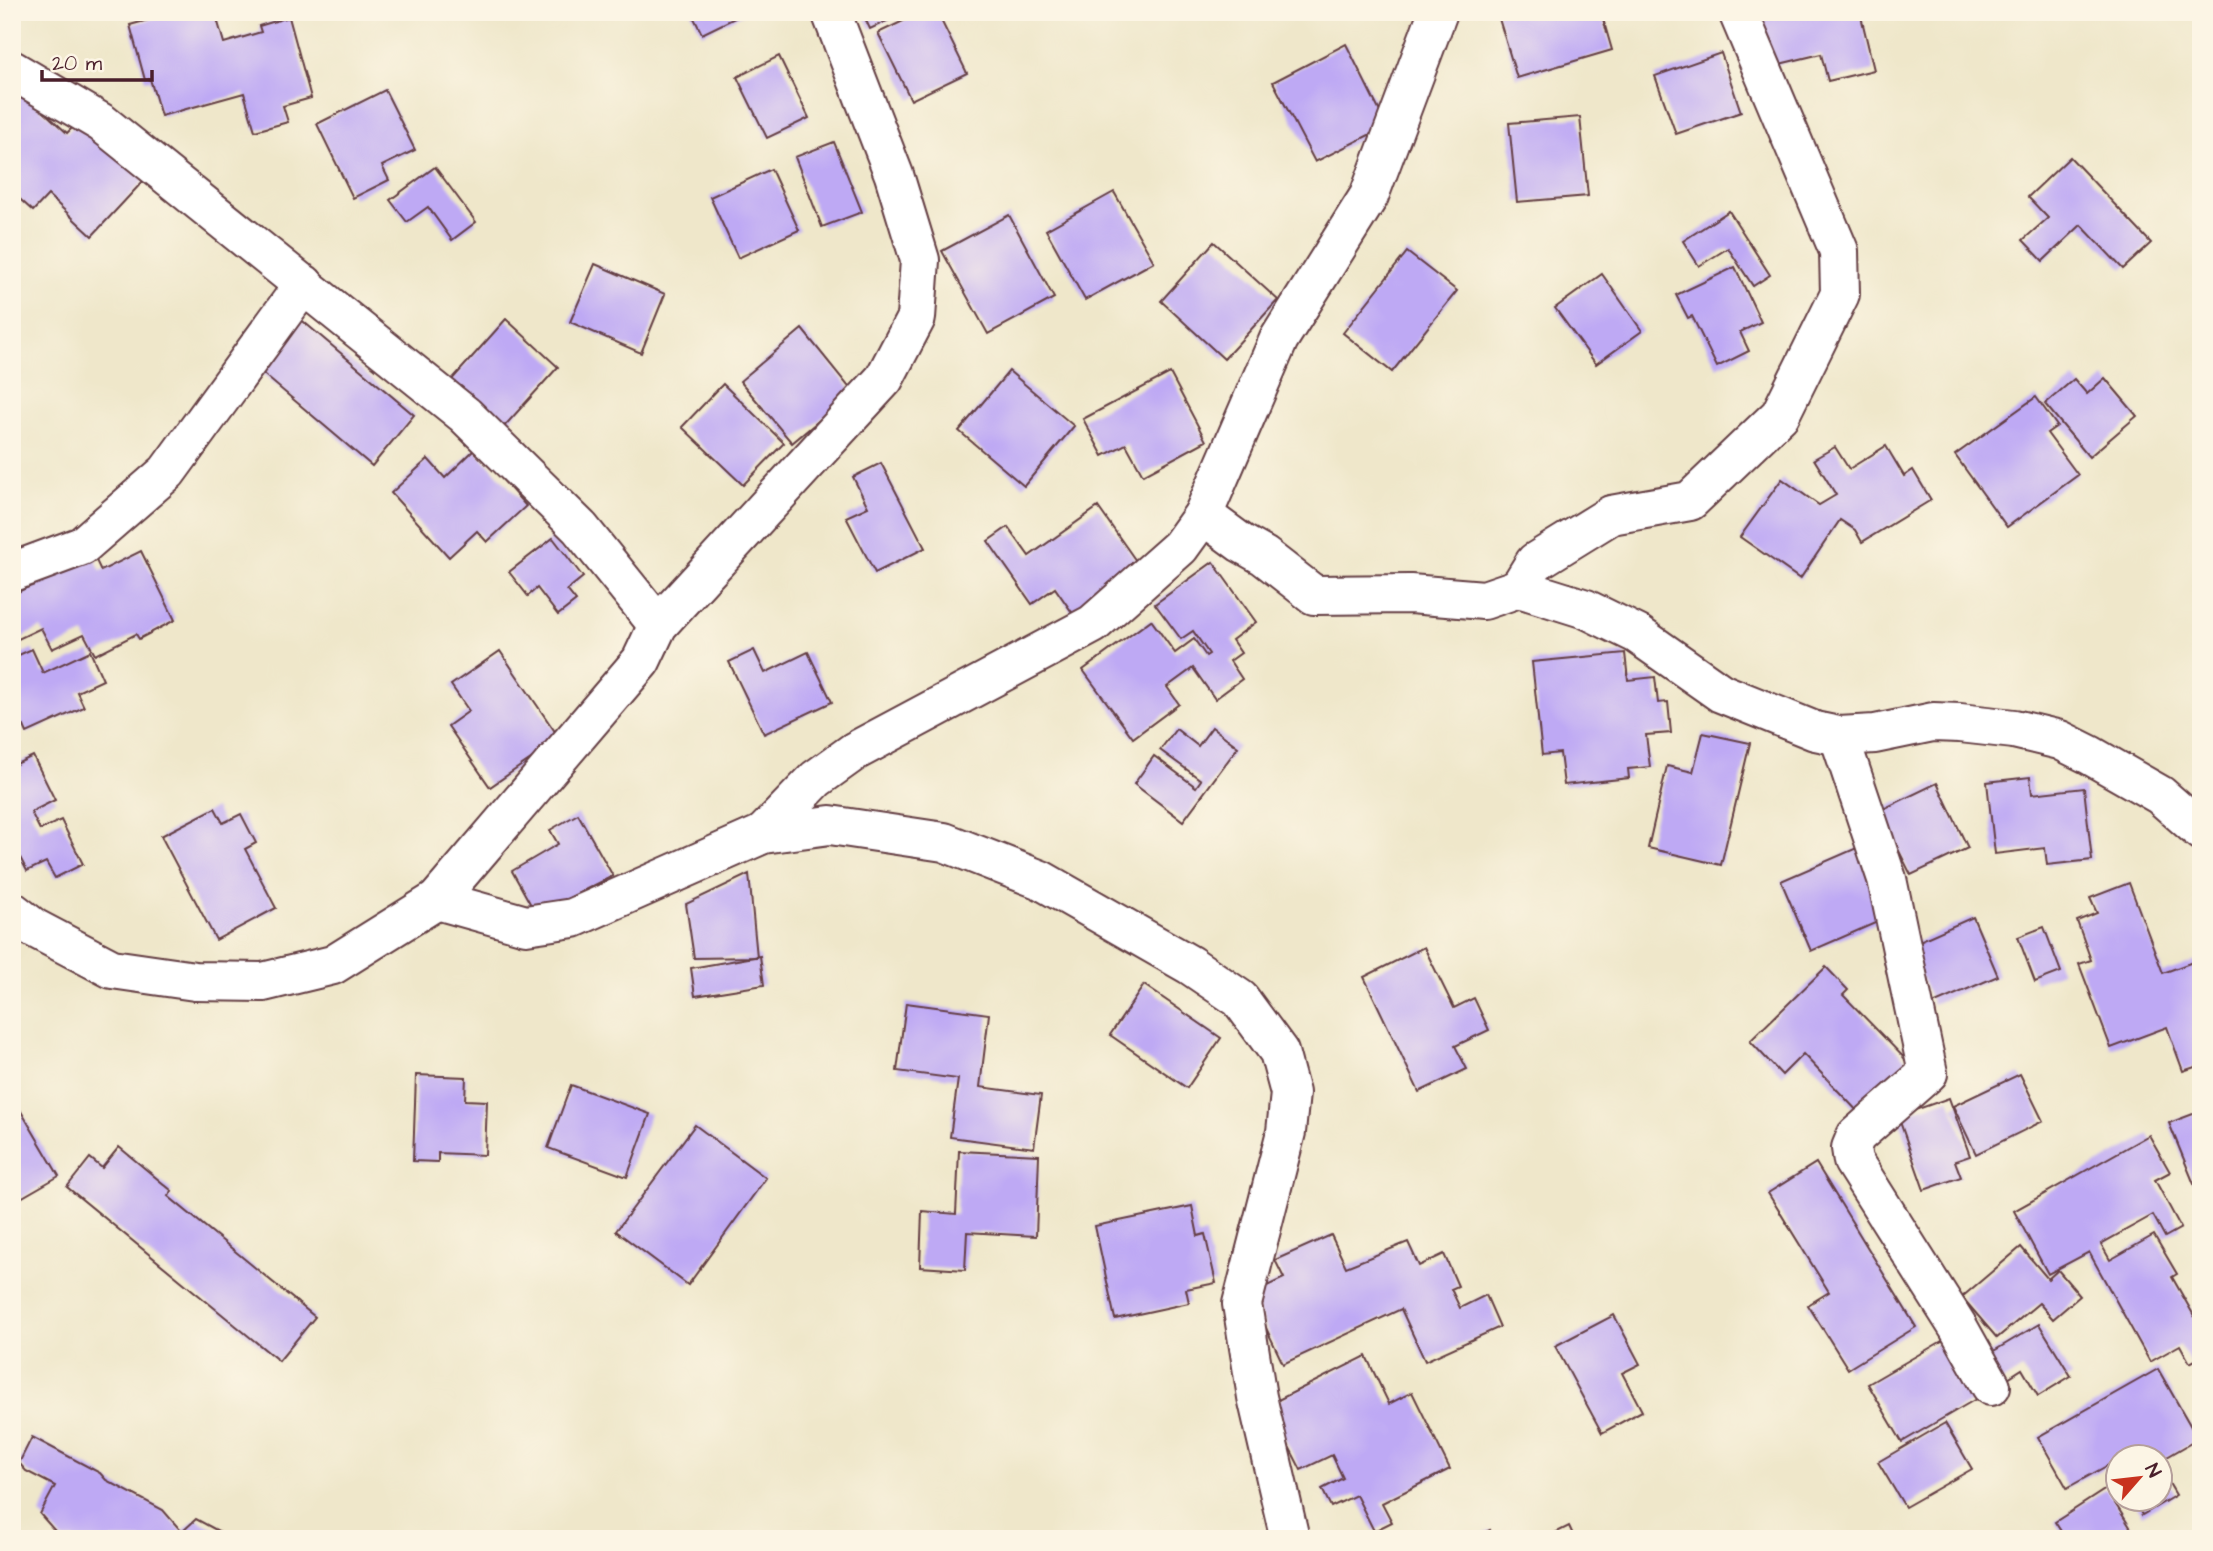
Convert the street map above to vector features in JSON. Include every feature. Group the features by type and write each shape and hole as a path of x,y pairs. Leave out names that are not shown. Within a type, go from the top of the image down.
{"street":[{"path":"12,911 34,928 112,969 195,981 263,982 333,965 437,900 640,662 657,625 884,379 916,318 920,260 894,176 831,12"},
{"path":"763,834 816,779 855,751 1093,624 1180,547 1203,515 1279,339 1370,196 1438,12"},
{"path":"1519,588 1535,562 1611,515 1690,501 1780,415 1840,294 1839,251 1738,12"},
{"path":"12,70 103,123 466,415 580,528 657,625"},
{"path":"12,572 82,546 167,472 304,284"},
{"path":"1203,515 1264,556 1314,595 1410,594 1484,600 1519,588 1586,609 1637,634 1721,693 1815,731 1839,736 1875,734 1933,722 2014,729 2060,740 2160,795 2201,831"},
{"path":"1839,736 1887,879 1928,1073 1856,1136 1851,1148 1853,1161 1958,1327 1991,1386"},
{"path":"437,900 526,925 573,918 763,834 830,825 944,842 1041,880 1190,965 1240,999 1279,1052 1290,1093 1286,1132 1242,1304 1257,1397 1290,1539"}],"building":[{"path":"177,12 215,12 224,43 261,32 259,26 289,17 311,98 283,106 288,122 255,131 244,93 161,116 150,79 145,80 130,25"},
{"path":"691,12 747,12 702,34"},
{"path":"862,12 906,12 870,29"},
{"path":"922,12 937,12 967,73 911,100 878,33"},
{"path":"1497,12 1601,12 1612,50 1517,78"},
{"path":"1758,12 1860,12 1874,70 1828,81 1821,54 1771,66"},
{"path":"1346,44 1387,126 1315,162 1273,82"},
{"path":"1721,53 1741,112 1676,134 1655,76"},
{"path":"779,56 809,118 767,138 737,77"},
{"path":"18,88 67,133 81,119 145,179 92,236 48,195 33,211 12,192 12,94"},
{"path":"385,90 415,150 382,166 389,180 353,198 317,124"},
{"path":"1580,117 1588,196 1517,202 1509,123"},
{"path":"834,142 862,212 822,227 795,157"},
{"path":"2070,157 2151,243 2123,269 2081,225 2043,261 2023,240 2048,218 2028,197"},
{"path":"435,167 476,222 452,240 428,207 407,222 390,200"},
{"path":"771,169 799,230 738,258 710,197"},
{"path":"1114,192 1154,262 1085,300 1046,230"},
{"path":"1729,211 1770,275 1753,286 1728,248 1699,266 1683,241"},
{"path":"1009,215 1054,298 988,334 942,251"},
{"path":"1214,242 1278,300 1224,359 1161,301"},
{"path":"1407,252 1457,291 1392,372 1343,333"},
{"path":"595,264 665,294 641,353 570,322"},
{"path":"1735,267 1761,322 1740,332 1749,351 1717,367 1692,316 1688,318 1676,295"},
{"path":"1602,274 1642,331 1596,364 1555,308"},
{"path":"298,317 414,415 372,466 255,367"},
{"path":"506,319 558,367 500,431 448,384"},
{"path":"802,329 853,392 792,443 740,381"},
{"path":"1009,371 1074,426 1024,486 959,431"},
{"path":"1170,373 1206,441 1143,475 1126,444 1103,456 1083,419"},
{"path":"2105,378 2137,416 2089,457 2045,404 2074,379 2087,394"},
{"path":"723,384 784,443 743,485 682,427"},
{"path":"2036,397 2057,426 2047,433 2078,475 2007,527 1955,455"},
{"path":"1886,446 1904,476 1913,470 1931,500 1862,542 1855,530 1840,520 1800,579 1740,537 1782,479 1819,505 1836,495 1814,459 1835,447 1849,469"},
{"path":"475,449 526,506 487,542 477,531 449,557 391,493 428,459 445,478"},
{"path":"881,463 925,548 875,573 846,517 868,507 853,477"},
{"path":"1098,507 1143,571 1076,618 1055,588 1032,604 988,541 1008,527 1029,556"},
{"path":"553,538 583,577 567,590 576,601 558,615 537,588 528,596 509,572"},
{"path":"141,551 175,620 139,639 136,634 95,655 84,634 52,649 41,628 12,642 12,595 93,554 101,571"},
{"path":"1213,562 1256,622 1232,640 1241,653 1230,661 1242,679 1215,699 1193,668 1167,687 1179,704 1133,738 1083,670 1151,620 1175,653 1194,639 1206,656 1209,654 1193,631 1181,639 1155,604"},
{"path":"32,649 43,673 90,651 103,680 77,692 84,707 27,733 24,726 12,731 12,658"},
{"path":"754,650 765,673 808,652 832,702 764,734 729,662"},
{"path":"500,651 560,739 490,787 448,726 469,711 451,685"},
{"path":"1625,653 1628,680 1655,677 1658,703 1668,702 1671,733 1646,735 1650,767 1628,769 1629,778 1564,785 1560,753 1542,755 1532,662"},
{"path":"1212,727 1238,747 1183,821 1134,784 1154,756 1196,787 1201,780 1160,750 1176,729 1198,746"},
{"path":"1703,733 1750,743 1721,865 1648,848 1667,766 1693,772"},
{"path":"33,756 55,800 31,812 40,830 61,820 83,864 55,878 46,862 27,871 12,842 12,766"},
{"path":"2030,777 2032,794 2084,788 2092,860 2047,865 2045,848 1995,854 1987,782"},
{"path":"1937,783 1968,848 1911,875 1879,811"},
{"path":"215,808 223,823 241,814 256,843 245,849 276,908 216,940 161,836"},
{"path":"578,814 613,876 536,914 512,871 558,844 550,830"},
{"path":"1859,847 1889,917 1811,951 1781,881"},
{"path":"749,874 757,957 694,958 686,904"},
{"path":"2129,883 2163,973 2201,959 2201,1065 2183,1071 2167,1027 2111,1048 2079,964 2091,960 2077,921 2097,913 2090,898"},
{"path":"1973,917 1998,976 1933,1004 1908,946"},
{"path":"2044,927 2061,972 2035,982 2018,937"},
{"path":"1424,947 1454,1008 1474,998 1489,1030 1455,1046 1467,1069 1419,1092 1364,977"},
{"path":"760,956 764,985 695,996 691,968"},
{"path":"1826,967 1848,990 1843,995 1914,1068 1863,1117 1803,1054 1782,1075 1750,1041"},
{"path":"1144,985 1221,1038 1187,1088 1110,1035"},
{"path":"906,1003 989,1014 980,1087 1041,1095 1034,1148 950,1137 958,1079 897,1071"},
{"path":"2020,1074 2043,1121 1976,1154 1953,1106"},
{"path":"416,1075 466,1077 465,1100 487,1101 485,1155 438,1153 438,1162 413,1161"},
{"path":"571,1085 650,1114 627,1177 548,1148"},
{"path":"12,1096 59,1176 12,1203"},
{"path":"1949,1098 1970,1156 1955,1161 1961,1177 1924,1190 1898,1116"},
{"path":"2201,1111 2201,1187 2196,1189 2169,1123"},
{"path":"695,1125 766,1178 688,1285 616,1231"},
{"path":"2149,1135 2170,1172 2155,1180 2181,1228 2165,1237 2153,1215 2101,1244 2110,1260 2154,1235 2177,1274 2172,1277 2201,1328 2201,1357 2190,1363 2180,1345 2150,1362 2089,1252 2048,1274 2014,1211"},
{"path":"119,1147 172,1191 168,1196 315,1317 279,1361 67,1187 90,1158 102,1168"},
{"path":"959,1151 1039,1155 1036,1236 967,1232 965,1270 920,1267 922,1211 956,1214"},
{"path":"1816,1163 1916,1327 1848,1369 1808,1305 1829,1292 1768,1193"},
{"path":"1192,1206 1198,1236 1205,1234 1216,1283 1186,1289 1189,1303 1115,1319 1095,1226"},
{"path":"1331,1235 1346,1267 1408,1242 1419,1266 1444,1254 1458,1286 1451,1289 1460,1308 1486,1295 1500,1327 1425,1361 1401,1309 1283,1364 1250,1294 1284,1278 1275,1260"},
{"path":"2021,1247 2048,1279 2058,1270 2080,1296 2053,1319 2039,1303 1997,1338 1962,1297"},
{"path":"1614,1315 1640,1364 1622,1373 1642,1411 1602,1433 1555,1346"},
{"path":"2039,1324 2071,1376 2038,1396 2022,1369 1997,1385 1982,1358"},
{"path":"1954,1334 1988,1392 1902,1442 1868,1384"},
{"path":"1366,1356 1389,1404 1412,1392 1450,1469 1382,1503 1392,1522 1374,1531 1356,1495 1331,1507 1322,1489 1343,1478 1332,1455 1301,1470 1268,1405"},
{"path":"2158,1369 2198,1439 2174,1453 2174,1442 2104,1442 2104,1467 2067,1488 2038,1437"},
{"path":"1945,1423 1972,1469 1905,1507 1878,1462"},
{"path":"32,1437 163,1510 182,1532 196,1519 233,1539 62,1539 40,1514 55,1486 26,1471 19,1463"},
{"path":"2104,1490 2104,1512 2121,1512 2137,1538 2066,1539 2055,1522"},
{"path":"1569,1526 1575,1539 1543,1539"},
{"path":"1490,1530 1494,1539 1473,1539"}]}
